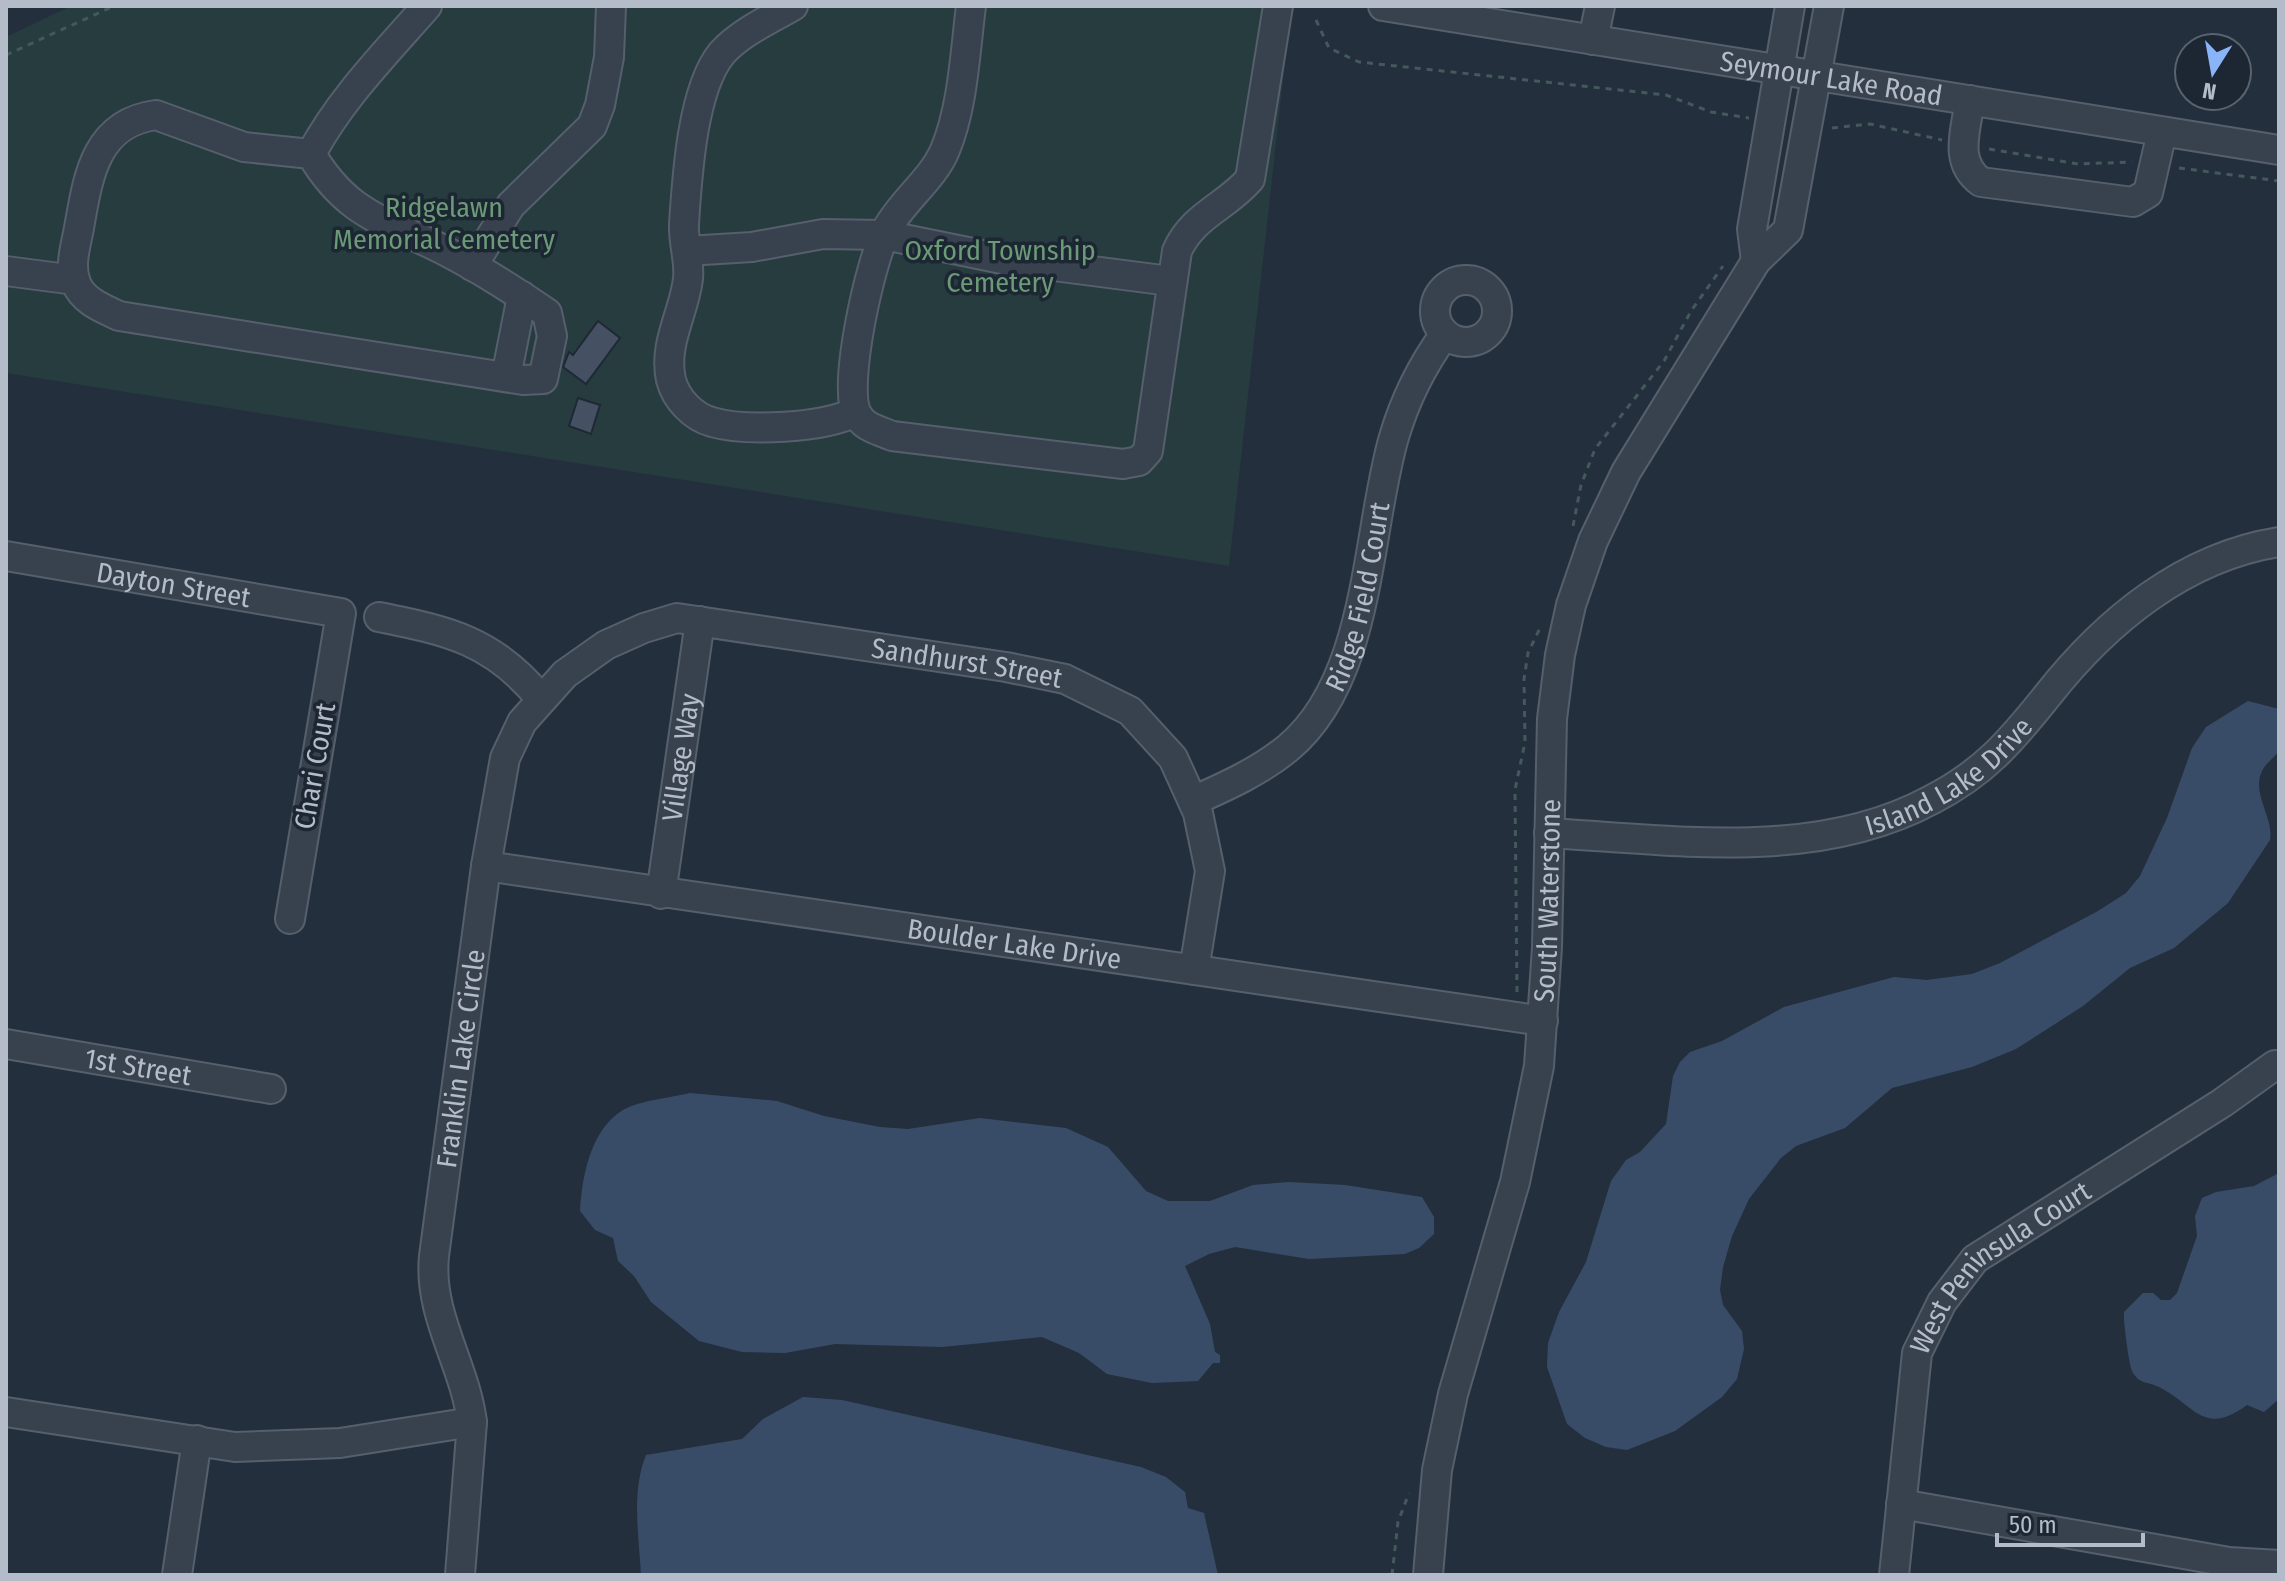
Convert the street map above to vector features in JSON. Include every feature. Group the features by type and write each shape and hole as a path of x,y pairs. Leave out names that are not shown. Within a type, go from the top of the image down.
{"street":[{"path":"311,154 326,125 352,91 427,6"},
{"path":"472,266 511,205 592,126 600,105 609,57 611,6"},
{"path":"793,6 742,35 721,55 700,99 686,199 688,278 669,353 671,382 686,408 710,422 743,426 838,421 855,412"},
{"path":"971,6 953,127 943,154 884,235 875,257 860,323 854,385 855,412 865,425 892,436 1123,464 1139,461 1148,451 1170,281 1177,251 1186,231 1205,213 1232,199 1250,179 1278,6"},
{"name":"Seymour Lake Road","path":"1383,6 2279,150"},
{"path":"1593,40 1600,6"},
{"path":"1756,261 1752,229 1790,6"},
{"name":"South Waterstone","path":"1428,1575 1437,1470 1453,1394 1529,1125 1543,1021 1552,719 1560,655 1593,541 1626,472 1756,261 1788,230 1829,6"},
{"path":"1970,100 1962,154 1967,172 1981,182 2133,202 2148,193 2162,132"},
{"path":"156,115 244,147 311,154 324,176 349,204 472,266 547,313 552,336 548,367 543,379 506,377 119,316 93,304 75,280 72,268 83,203 97,155 117,130 136,118 156,115"},
{"path":"687,251 752,247 823,234 884,235 1007,260 1170,281"},
{"path":"6,271 75,280"},
{"path":"506,377 522,296"},
{"name":"Ridge Field Court","path":"1193,801 1248,776 1289,747 1309,726 1332,691 1356,622 1394,436 1425,361 1445,334"},
{"name":"Island Lake Drive","path":"1549,833 1723,842 1775,840 1849,831 1906,812 1959,784 2005,749 2078,660 2152,593 2193,568 2246,547 2279,542"},
{"name":"Dayton Street","path":"6,556 341,613"},
{"name":"Chari Court","path":"290,919 341,613"},
{"path":"379,617 446,630 468,640 518,671 541,699"},
{"name":"Sandhurst Street","path":"541,699 565,674 606,645 677,618 1006,667 1065,679 1130,711 1173,758 1193,801 1210,871 1194,970"},
{"name":"Village Way","path":"661,894 700,621"},
{"name":"Franklin Lake Circle","path":"460,1575 472,1422 469,1398 431,1281 486,866 505,758 522,722 541,699"},
{"name":"Boulder Lake Drive","path":"486,866 1543,1021"},
{"name":"1st Street","path":"6,1044 271,1089"},
{"name":"West Peninsula Court","path":"1894,1575 1917,1353 1942,1302 1975,1259 2222,1103 2275,1065"},
{"path":"6,1412 235,1447 340,1443 472,1422"},
{"path":"177,1575 197,1440"},
{"path":"1901,1504 2229,1562 2279,1565"}],"path":[{"path":"6,55 114,6"}],"green space":[{"path":"71,6 1291,8 1229,566 6,373 6,37"}],"water":[{"path":"2248,701 2279,709 2279,751 2264,768 2259,780 2270,840 2228,903 2174,948 2130,968 2083,1006 2016,1049 1972,1067 1892,1088 1845,1128 1796,1146 1781,1158 1749,1199 1732,1236 1723,1267 1720,1290 1723,1305 1742,1331 1744,1349 1737,1379 1722,1397 1675,1431 1627,1450 1606,1447 1585,1438 1567,1424 1547,1367 1548,1343 1559,1312 1586,1262 1611,1181 1626,1160 1640,1152 1666,1124 1673,1076 1680,1062 1690,1052 1722,1041 1784,1007 1894,977 1927,980 1972,974 2000,963 2098,911 2126,893 2140,876 2167,818 2192,748 2206,727"},
{"path":"690,1093 777,1101 824,1116 880,1127 908,1129 980,1118 1066,1128 1108,1147 1146,1191 1168,1201 1210,1201 1253,1185 1289,1182 1345,1185 1422,1197 1434,1217 1434,1234 1419,1248 1405,1254 1309,1259 1235,1247 1209,1254 1185,1266 1210,1324 1215,1352 1220,1355 1220,1363 1213,1363 1198,1381 1152,1383 1107,1374 1079,1353 1042,1337 942,1347 835,1344 785,1353 742,1352 699,1341 651,1302 634,1276 618,1261 613,1238 595,1230 580,1211 590,1155 595,1142 612,1119 638,1104"},
{"path":"2279,1173 2279,1399 2264,1412 2247,1405 2232,1414 2209,1418 2159,1387 2136,1377 2130,1362 2124,1312 2143,1293 2153,1293 2161,1300 2170,1300 2177,1293 2197,1236 2195,1216 2202,1198 2216,1192 2254,1186"},
{"path":"803,1397 842,1400 1141,1467 1166,1477 1185,1492 1188,1508 1204,1513 1218,1575 641,1575 637,1499 646,1455 742,1439 763,1419"}],"building":[{"path":"598,321 620,338 586,384 563,367 569,352 573,355"},
{"path":"578,398 600,405 591,434 569,426"}],"park label":[{"name":"Ridgelawn Memorial Cemetery","path":"444,223"},
{"name":"Oxford Township Cemetery","path":"1000,266"}]}
